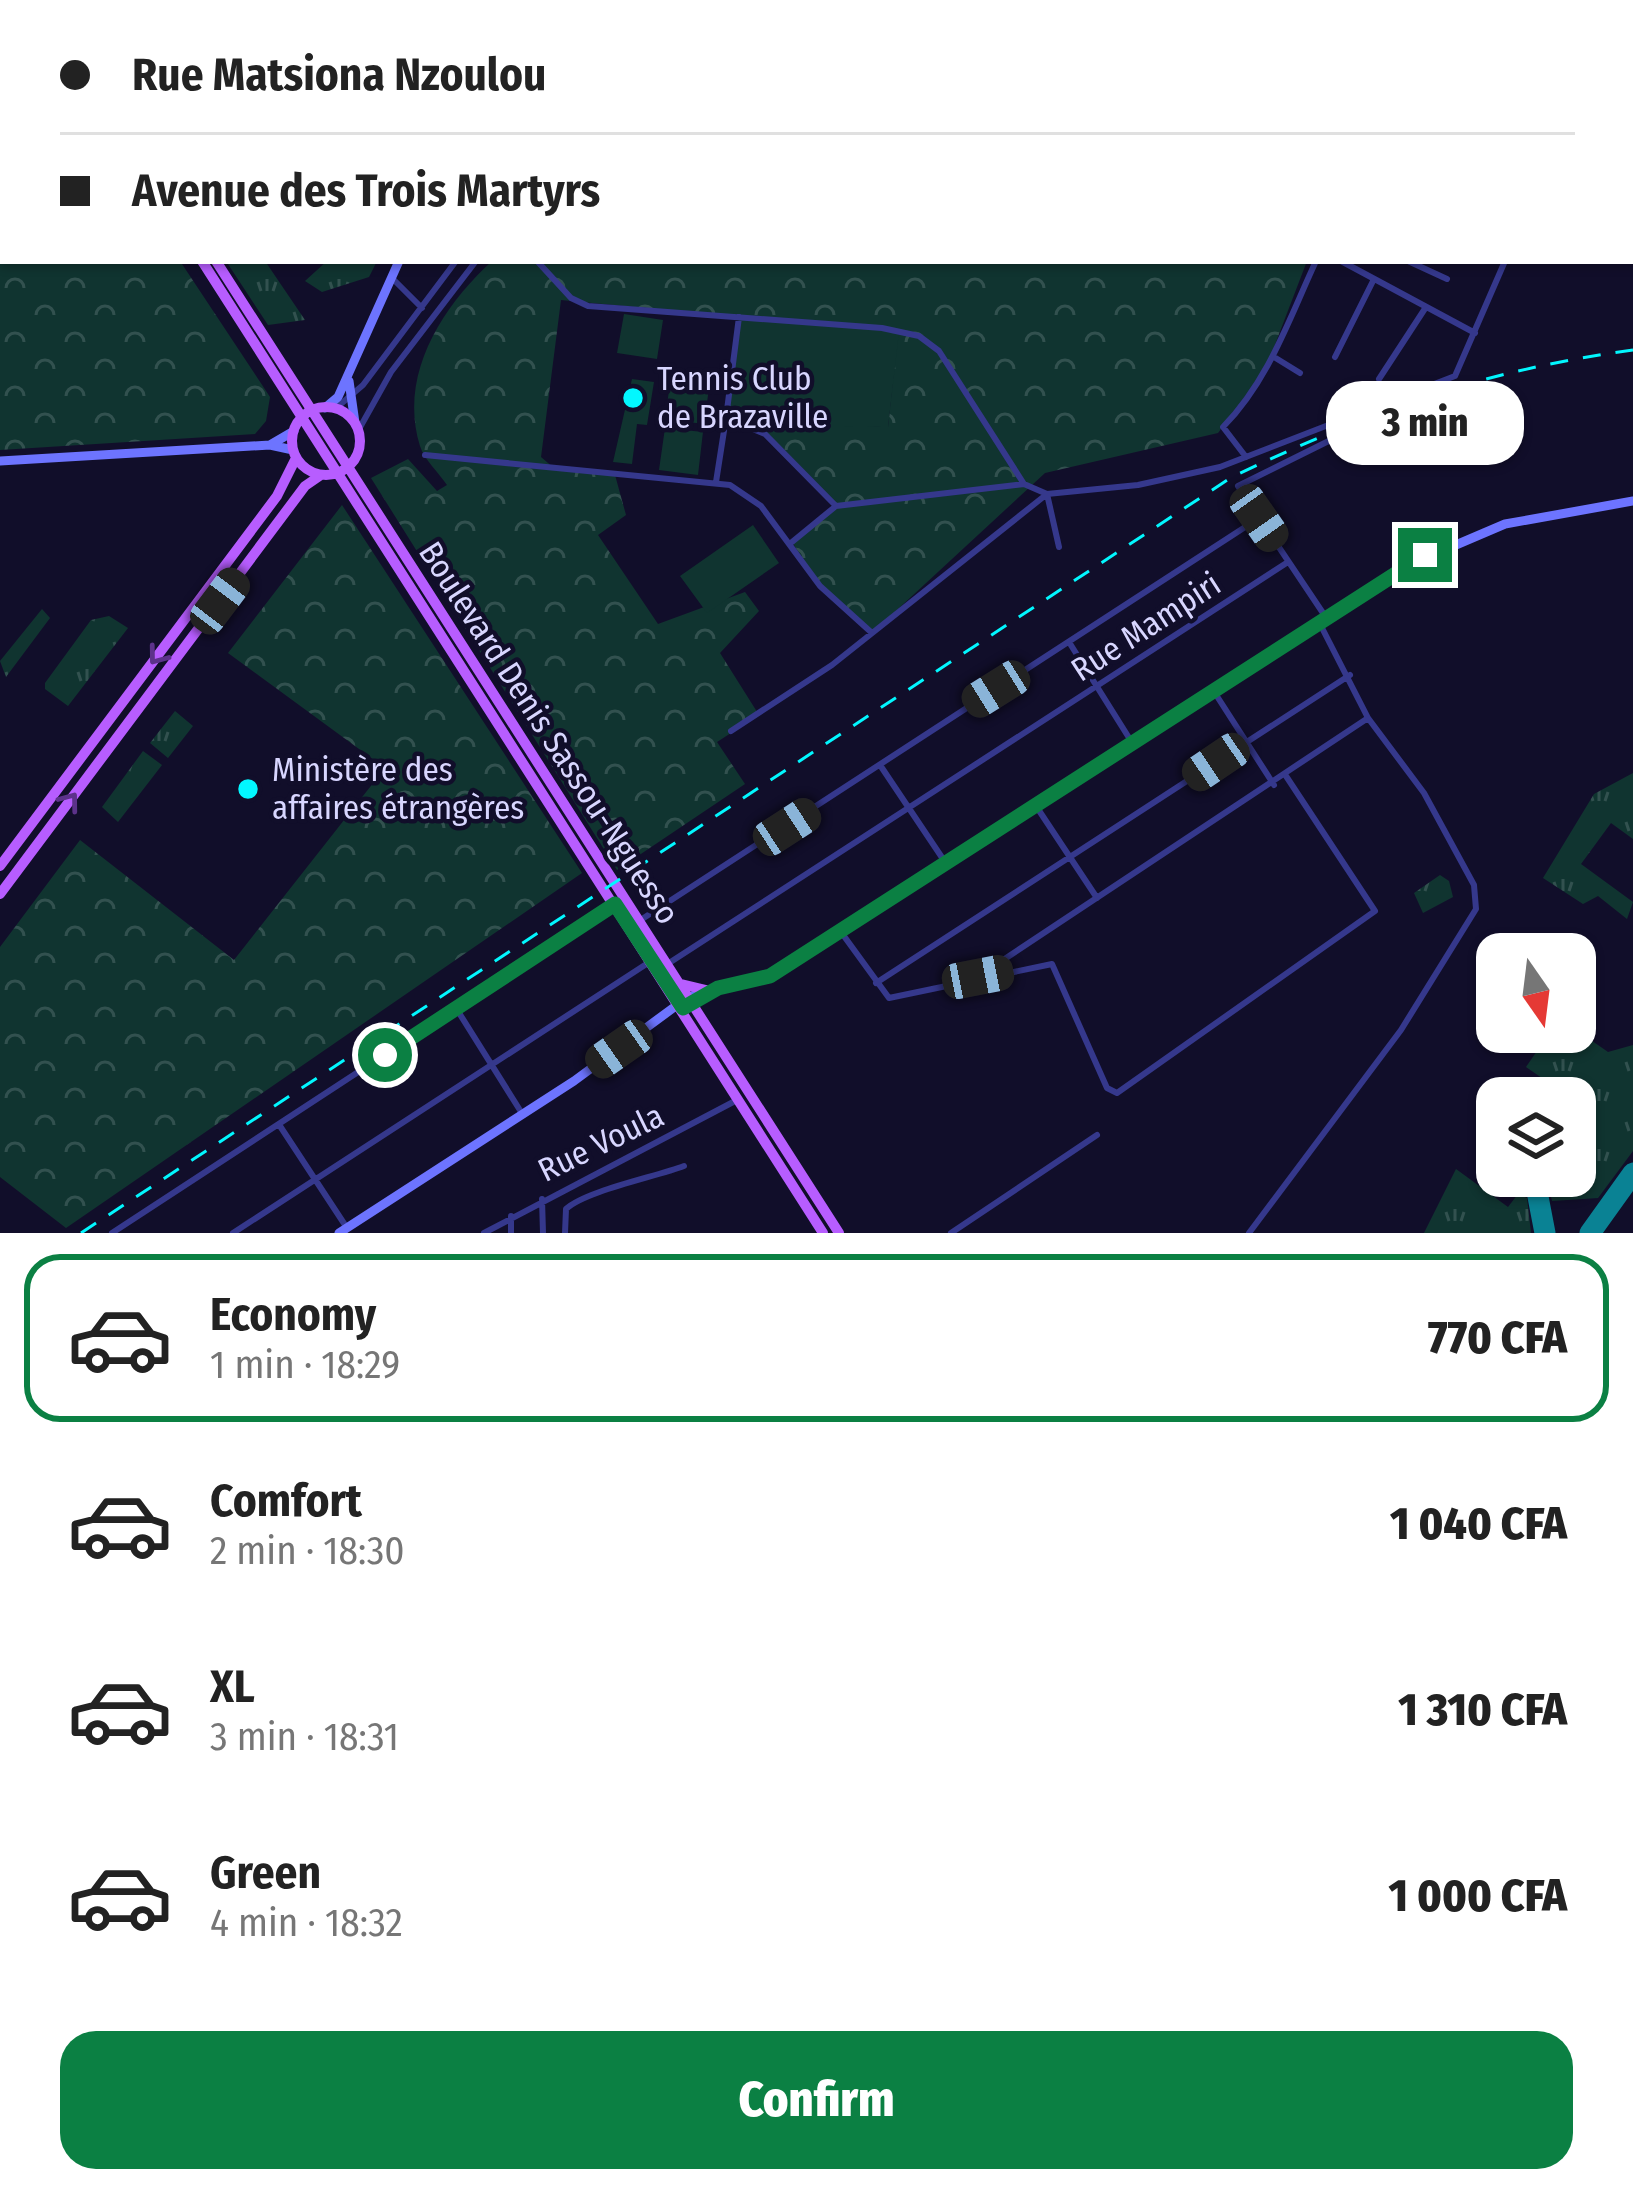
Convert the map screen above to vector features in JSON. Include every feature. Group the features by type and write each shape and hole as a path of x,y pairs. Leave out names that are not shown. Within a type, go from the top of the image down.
{"main road":[{"name":"Boulevard Denis Sassou-Nguesso","path":"204,264 319,411"},
{"name":"Boulevard Denis Sassou-Nguesso","path":"218,264 319,411 344,470 615,904 839,1233"},
{"path":"270,445 338,397 398,264"},
{"path":"0,894 305,486 321,475 344,470 358,450 348,398 349,376"},
{"path":"319,411 356,427"},
{"path":"0,866 277,496 295,454 293,431"},
{"path":"0,461 270,445 295,454 321,475"},
{"name":"Boulevard Denis Sassou-Nguesso","path":"344,470 679,984 740,1099 824,1233"},
{"path":"343,1230 686,1003 712,988 770,976 841,932 1402,568 1459,541 1533,517 1633,501"},
{"path":"679,984 712,988"}],"street":[{"path":"319,411 348,398 455,264"},
{"path":"356,427 391,372 474,264"},
{"path":"540,264 582,304 900,330 930,342 1024,484"},
{"path":"1246,457 1223,428 1274,356 1315,264"},
{"path":"1346,264 1475,333"},
{"path":"1414,264 1447,279"},
{"path":"792,542 836,506 1024,484 1048,494 1138,485 1246,457 1455,376 1504,264"},
{"path":"392,278 422,308"},
{"path":"1335,357 1374,279"},
{"path":"1379,380 1426,307"},
{"path":"716,482 739,317"},
{"path":"1274,356 1300,373"},
{"path":"727,418 765,434 836,506"},
{"path":"1249,1233 1401,1030 1476,909 1474,885 1424,793 1368,718 1322,618 1239,484 1371,420"},
{"path":"425,455 619,478 716,482 750,496 792,542 820,586 872,633"},
{"path":"1048,494 1059,547"},
{"path":"731,730 872,633 1048,494"},
{"path":"639,921 1259,518"},
{"name":"Rue Mampiri","path":"666,965 1288,562"},
{"path":"1069,642 1132,742"},
{"path":"876,983 1350,675"},
{"path":"1213,689 1274,785"},
{"path":"978,977 1274,785 1368,718"},
{"path":"880,765 946,864"},
{"path":"841,932 889,998 978,977 1057,967 1113,1094 1375,911 1286,776"},
{"path":"1036,806 1098,898"},
{"path":"112,1233 615,904"},
{"path":"233,1233 652,960"},
{"path":"456,1008 523,1115"},
{"name":"Rue Voula","path":"484,1233 542,1198 740,1099"},
{"path":"279,1125 343,1230"},
{"path":"951,1233 1097,1135"},
{"path":"565,1233 566,1209 581,1197 684,1166"},
{"path":"542,1198 543,1233"},
{"path":"511,1216 512,1233"},
{"path":"129,1222 136,1233"}],"green space":[{"path":"0,264 182,264 270,397 266,421 255,434 0,450"},
{"path":"228,264 267,264 305,320 268,325"},
{"path":"324,264 376,264 369,277 322,292 305,281"},
{"path":"489,264 1306,264 1266,368 1218,433 1045,473 872,633 820,586 792,542 835,507 753,425 775,420 888,427 898,332 561,300 541,457 555,469 615,475 626,515 598,535 658,624 745,592 759,611 720,653 759,715 717,742 745,784 617,870 371,478 408,459 437,491 447,485 420,446 415,394 429,344"},
{"path":"624,314 663,320 657,359 617,353"},
{"path":"739,317 899,332 888,427 783,425 726,418"},
{"path":"671,376 710,381 704,424 665,419"},
{"path":"632,379 654,382 647,425 637,424 632,464 613,462"},
{"path":"665,428 703,432 698,475 659,470"},
{"path":"342,505 582,873 66,1228 0,1177 0,947 80,840 234,960 385,768 228,653"},
{"path":"753,525 779,563 707,613 680,576"},
{"path":"42,609 50,618 6,677 0,661"},
{"path":"109,616 128,628 68,706 45,689 45,683 91,620"},
{"path":"175,711 193,726 168,758 150,743"},
{"path":"143,751 162,765 118,822 102,807"},
{"path":"1633,773 1633,839 1611,823 1581,864 1633,902 1627,919 1598,896 1583,904 1543,878 1594,794"},
{"path":"1440,875 1449,881 1453,897 1423,913 1414,893"},
{"path":"1596,1044 1608,1052 1633,1045 1633,1151 1598,1198 1552,1201 1551,1197 1596,1197 1596,1077 1540,1077 1526,1067 1536,1053 1596,1053"},
{"path":"1456,1169 1476,1184 1476,1197 1494,1197 1508,1207 1516,1197 1527,1198 1531,1233 1424,1233"}],"taxiway":[{"path":"1590,1233 1633,1173"},
{"path":"1538,1197 1545,1233"}],"railway":[{"path":"81,1233 1232,477 1427,397 1526,369 1633,350"}],"place":[{"name":"Tennis Club de Brazaville","path":"633,398"},
{"name":"Ministère des affaires étrangères","path":"248,789"}],"route":[{"path":"385,1055 615,904 683,1008 718,988 770,976 1425,555"}]}
